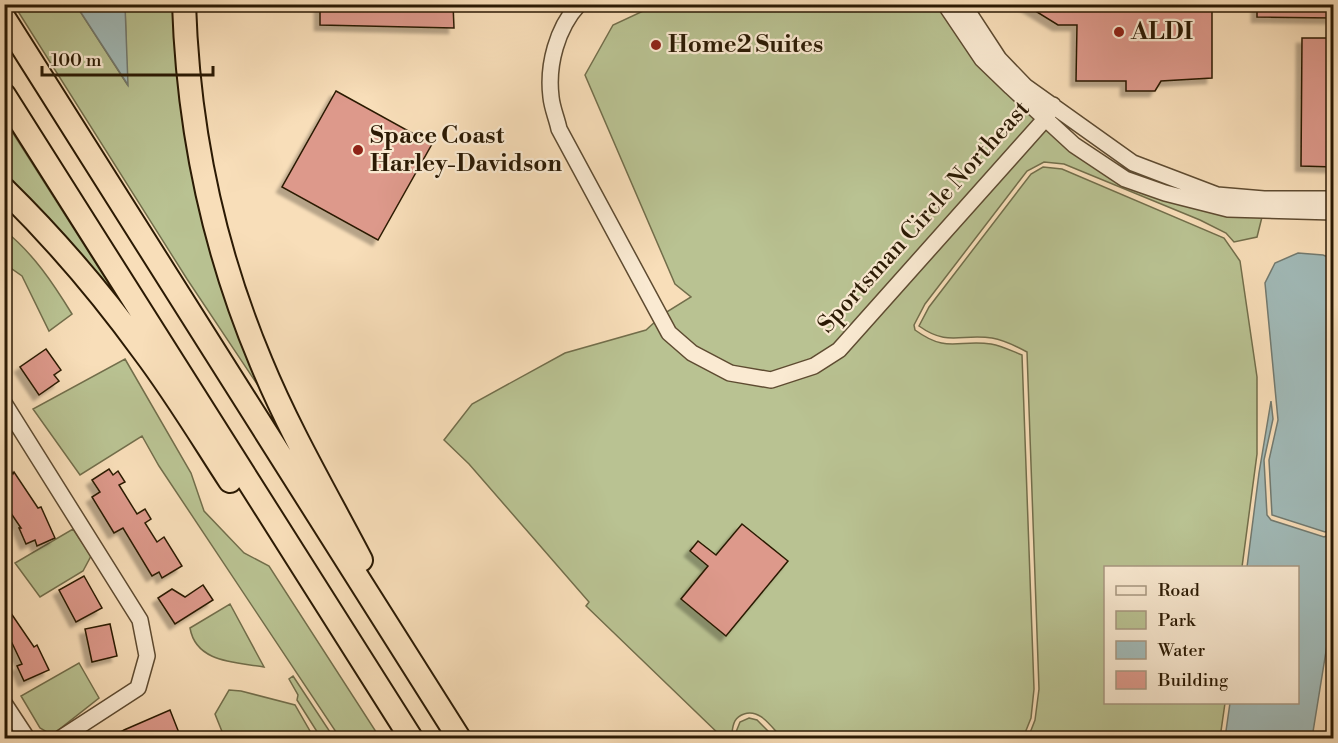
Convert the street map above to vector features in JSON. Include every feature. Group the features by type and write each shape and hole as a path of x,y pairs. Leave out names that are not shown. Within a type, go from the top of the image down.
{"highway":[{"path":"184,4 185,52 194,129 211,213 234,294 260,361 285,416 369,574 396,638"},
{"path":"4,18 459,738"},
{"path":"4,95 411,738"},
{"path":"4,189 30,214 96,289 146,354 276,550 328,609"}],"street":[{"name":"Sportsman Circle Northeast","path":"579,4 569,15 557,41 550,69 550,98 560,129 669,333 692,353 730,373 771,380 814,366 839,350 1049,111"},
{"path":"945,4 982,59 1049,111 1133,163 1216,195 1264,199 1334,199"},
{"path":"963,4 999,59 1049,111 1074,145 1125,179 1165,193 1228,209 1334,212"},
{"path":"4,403 140,620 147,656 138,688 61,738"},
{"path":"4,703 27,738"}],"green space":[{"path":"14,5 76,5 127,84 125,5 179,5 183,73 277,414 187,279"},
{"path":"656,5 938,5 1038,119 835,344 789,369 766,373 741,368 703,352 682,335 665,313 691,297 675,284 585,75 613,25"},
{"path":"4,119 123,306 5,179"},
{"path":"1047,128 1123,185 1262,217 1257,237 1234,242 1226,233 1200,220 1064,164 1044,162 1027,171 925,304 914,325 915,330 936,342 991,344 1022,355 1034,689 1031,718 1023,738 782,738 760,716 750,713 741,715 735,721 732,733 736,738 723,738 586,606 589,602 469,464 444,440 472,404 565,353 646,330 656,321 729,379 816,372"},
{"path":"1043,167 1062,169 1224,238 1240,261 1257,377 1257,454 1242,566 1104,566 1104,704 1225,704 1220,738 1028,738 1035,720 1039,689 1027,352 996,339 947,338 919,326 929,307 1031,174"},
{"path":"4,230 42,269 72,314 49,331 22,276 5,264"},
{"path":"125,359 191,473 204,511 244,553 269,566 380,738 340,738 159,466 142,436 80,475 33,409"},
{"path":"73,529 91,556 83,571 40,597 15,563"},
{"path":"230,604 264,667 219,659 200,648 194,640 190,628"},
{"path":"79,663 99,698 52,735 40,728 21,696"},
{"path":"293,676 334,738 321,738 297,700 298,695 289,679"},
{"path":"229,690 295,705 314,738 216,738 223,734 215,714"},
{"path":"749,718 757,720 775,738 743,738 736,732 740,722"}],"water":[{"path":"76,5 125,5 128,85"},
{"path":"1298,253 1323,255 1333,259 1334,527 1325,532 1272,515 1269,460 1278,420 1265,283 1275,263"},
{"path":"1271,401 1273,419 1264,460 1267,515 1271,520 1324,537 1333,533 1333,608 1312,738 1225,738 1230,704 1299,704 1299,566 1247,566"}],"building":[{"path":"320,4 453,4 454,28 320,25"},
{"path":"1024,4 1212,4 1212,78 1161,81 1155,91 1126,91 1126,81 1076,81 1077,25 1058,25"},
{"path":"1257,4 1334,4 1334,18 1257,17"},
{"path":"1302,38 1334,38 1334,167 1301,166"},
{"path":"336,91 432,144 378,240 282,187"},
{"path":"46,349 61,370 54,375 59,381 39,395 20,367"},
{"path":"4,458 38,508 41,507 55,538 37,546 35,540 26,544 19,528 21,528 4,503"},
{"path":"109,469 113,475 118,471 125,482 119,485 137,514 145,509 151,519 145,523 157,542 164,537 182,566 162,578 159,572 152,576 123,528 114,533 92,497 100,492 92,480"},
{"path":"742,524 788,561 726,636 681,599 708,566 690,551 698,541 716,555"},
{"path":"84,576 102,608 76,622 59,590"},
{"path":"203,585 213,600 175,624 158,598 172,589 185,597"},
{"path":"4,603 34,647 37,645 49,670 24,681 17,666 22,664 12,643 9,645 4,638"},
{"path":"110,624 117,656 92,662 85,629"},
{"path":"170,710 181,738 111,738 124,730"}],"place":[{"name":"ALDI","path":"1119,32"},
{"name":"Home2 Suites","path":"656,45"},
{"name":"Space Coast Harley-Davidson","path":"358,150"}]}
